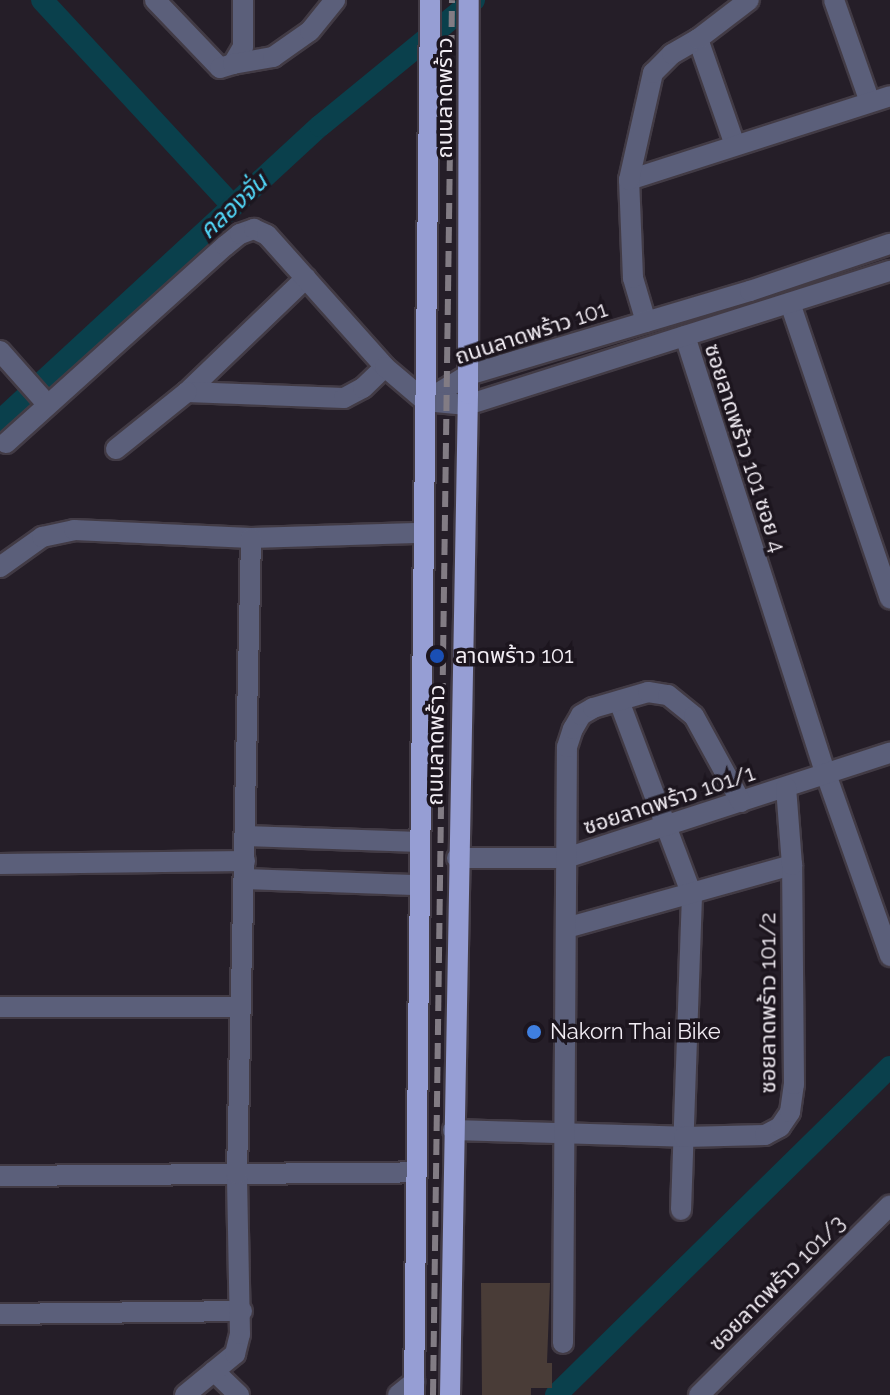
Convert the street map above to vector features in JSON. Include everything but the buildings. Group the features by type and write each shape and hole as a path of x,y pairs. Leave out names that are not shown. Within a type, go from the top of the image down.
{"main road":[{"name":"ถนนลาดพร้าว","path":"450,1395 457,858 468,375 469,0"},
{"name":"ถนนลาดพร้าว","path":"414,1388 430,8"}],"street":[{"path":"155,0 220,68 238,55 273,57 310,31 335,0"},
{"path":"238,55 243,0"},
{"path":"646,322 633,278 629,180 653,73 672,54 698,39 749,0"},
{"path":"629,180 880,99 834,0"},
{"path":"698,39 735,145"},
{"path":"6,443 46,404 240,234 254,229 267,235 385,367 425,401 467,405 890,271"},
{"name":"ถนนลาดพร้าว 101","path":"425,401 468,375 890,244"},
{"path":"116,449 187,392 306,278"},
{"path":"790,303 890,599"},
{"name":"ซอยลาดพร้าว 101 ซอย 4","path":"685,336 826,774 890,956"},
{"path":"0,351 46,404"},
{"path":"187,392 344,398 363,388 385,367"},
{"path":"0,567 42,537 74,530 251,538 424,533"},
{"path":"185,1395 235,1354 242,1311 237,1174 251,538"},
{"path":"563,1343 567,1131 567,747 573,729 581,715 619,701 648,692 668,695 694,716 741,802"},
{"path":"619,701 692,895 681,1210"},
{"name":"ซอยลาดพร้าว 101/1","path":"457,858 566,858 890,753"},
{"name":"ซอยลาดพร้าว 101/2","path":"453,1130 567,1131 684,1137 765,1135 780,1127 790,1112 794,1084 792,865 786,787"},
{"path":"245,836 420,842"},
{"path":"0,864 245,870 420,885"},
{"path":"566,928 792,865"},
{"path":"0,1007 241,1007"},
{"path":"0,1176 417,1172"},
{"name":"ซอยลาดพร้าว 101/3","path":"699,1395 890,1205"},
{"path":"0,1314 242,1311"},
{"path":"214,1371 239,1395"},
{"path":"398,1395 414,1388"}],"waterway":[{"path":"42,0 233,206"},
{"name":"คลองจั่น","path":"0,421 320,126 474,0"},
{"path":"556,1395 890,1067"}],"railway":[{"path":"433,1395 452,0"}],"place":[{"name":"ลาดพร้าว 101","path":"437,656"},
{"name":"Nakorn Thai Bike","path":"534,1032"}]}
